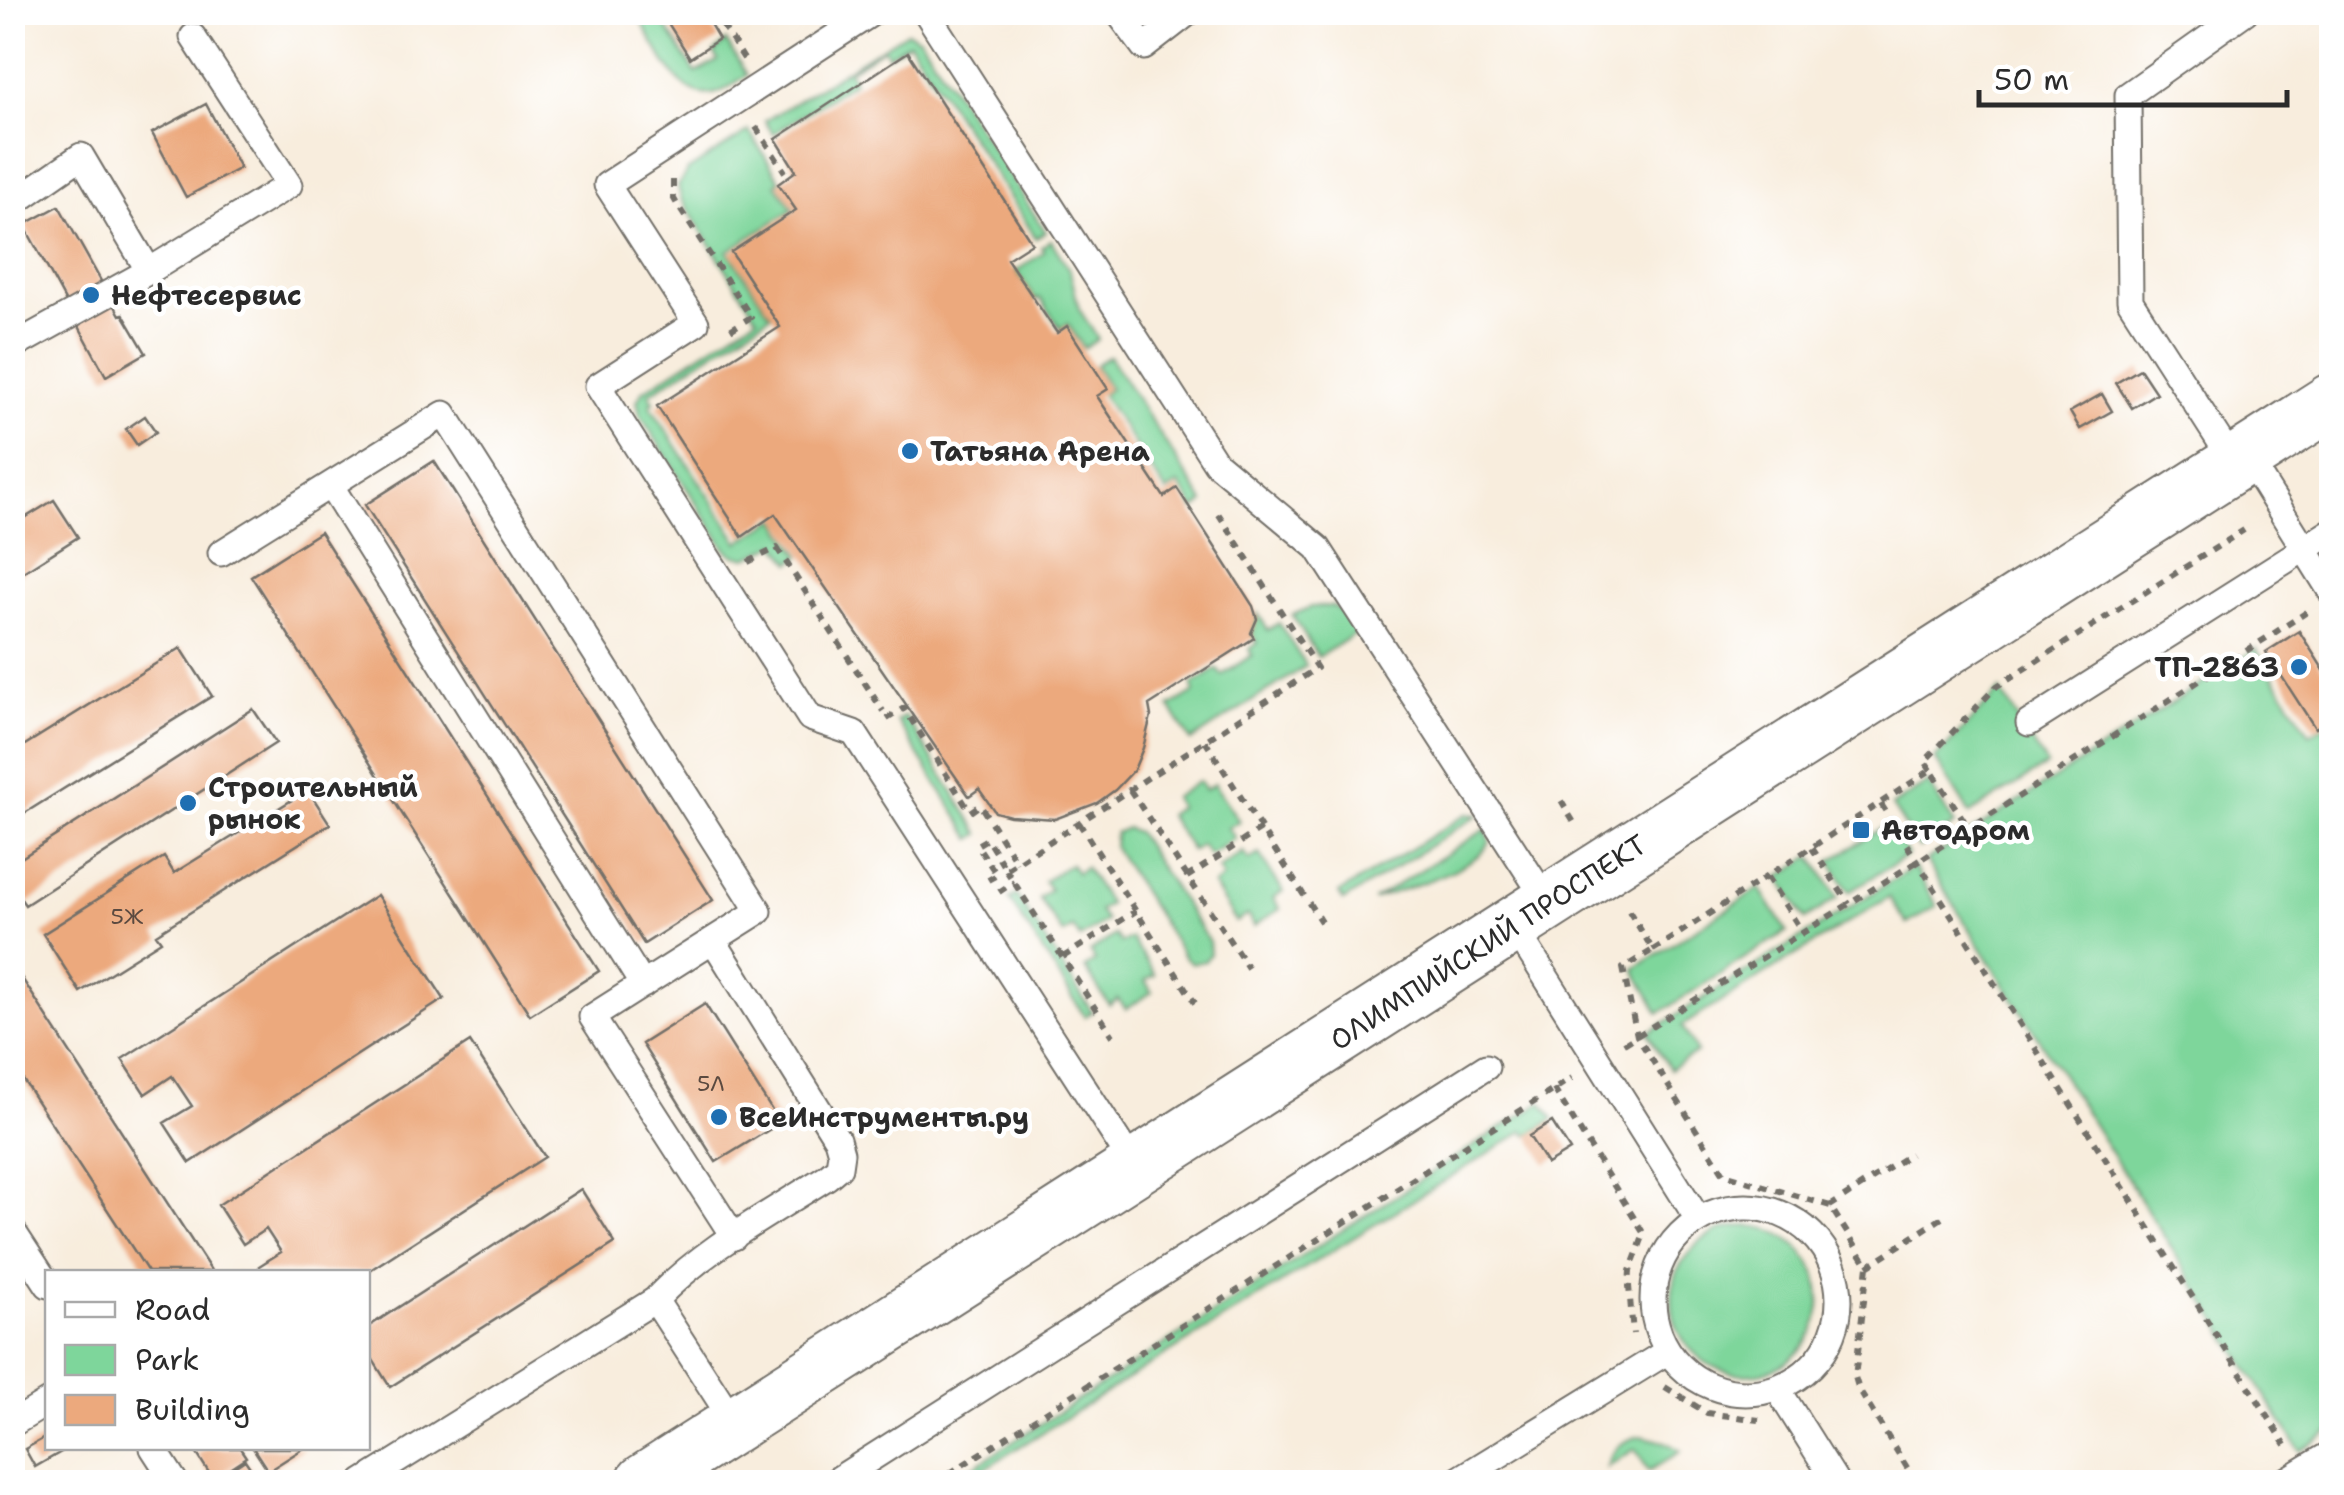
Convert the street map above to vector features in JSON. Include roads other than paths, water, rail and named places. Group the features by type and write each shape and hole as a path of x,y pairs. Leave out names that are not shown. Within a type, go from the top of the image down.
{"street":[{"name":"ОЛИМПИЙСКИЙ ПРОСПЕКТ","path":"644,1482 2332,401"}],"lane":[{"path":"872,12 607,185 696,323 598,386 810,718 854,733 1136,1168"},
{"path":"926,12 1216,463 1318,548 1530,914 1599,1060 1698,1220"},
{"path":"1118,12 1144,47 1189,12"},
{"path":"2228,17 2128,95 2130,301 2304,549 2323,600"},
{"path":"12,347 148,272 289,185 193,37"},
{"path":"12,204 80,156 148,272"},
{"path":"221,553 444,414 760,910 592,1017 734,1237"},
{"path":"330,485 643,985"},
{"path":"2029,723 2332,531"},
{"path":"362,1482 654,1300 682,1270 839,1168 837,1138 713,940"},
{"path":"834,1482 1486,1067"},
{"path":"1759,1207 1802,1226 1832,1262 1838,1293 1836,1324 1828,1345 1797,1378 1777,1388 1742,1394 1715,1388 1659,1357 1653,1290 1658,1267 1674,1239 1698,1220 1728,1208 1759,1207"},
{"path":"12,1230 45,1280"},
{"path":"654,1300 736,1424"},
{"path":"1454,1482 1659,1357"},
{"path":"1777,1388 1836,1482"},
{"path":"12,1424 45,1404"},
{"path":"153,1450 175,1482"},
{"path":"2293,1477 2332,1453"}],"place":[{"name":"Нефтесервис","path":"91,295"},
{"name":"Татьяна Арена","path":"910,451"},
{"name":"ТП-2863","path":"2299,667"},
{"name":"Строительный рынок","path":"188,803"},
{"name":"Автодром","path":"1861,830"},
{"name":"ВсеИнструменты.ру","path":"719,1117"}]}
